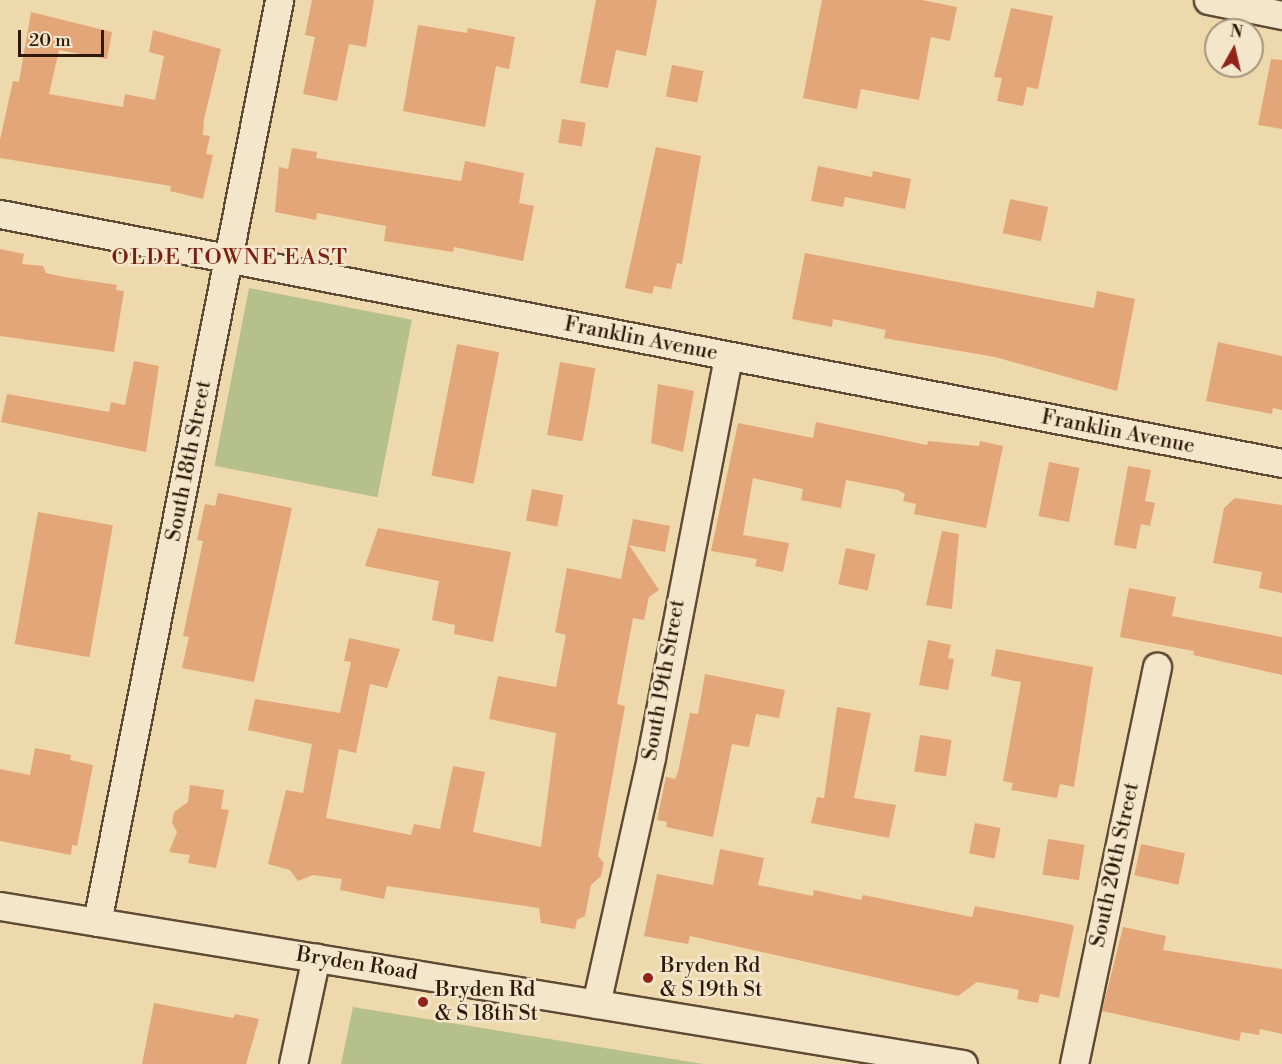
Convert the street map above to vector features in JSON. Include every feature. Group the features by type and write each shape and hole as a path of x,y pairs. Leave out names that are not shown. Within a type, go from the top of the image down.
{"street":[{"name":"South 18th Street","path":"97,922 279,0"},
{"path":"1208,0 1282,15"},
{"name":"Franklin Avenue","path":"0,214 1282,464"},
{"name":"South 19th Street","path":"596,1004 651,757 728,356"},
{"name":"South 20th Street","path":"1074,1064 1156,667"},
{"name":"Bryden Road","path":"0,906 596,1004 847,1055 963,1064"},
{"path":"293,1064 316,957"}],"green space":[{"path":"249,288 412,320 377,497 214,466"},
{"path":"353,1007 703,1064 341,1064"}],"building":[{"path":"312,0 374,0 366,47 349,44 337,101 303,94 315,37 305,35"},
{"path":"596,0 657,0 646,56 616,50 608,88 580,83"},
{"path":"822,0 922,0 957,7 950,41 931,37 919,100 861,89 857,109 803,98"},
{"path":"1011,8 1053,16 1038,89 1027,87 1023,106 997,101 1002,78 994,77"},
{"path":"31,12 112,32 107,59 59,50 49,94 123,107 125,94 155,100 164,56 149,52 153,30 221,49 204,119 203,135 210,136 206,154 213,155 203,199 170,191 171,186 0,158 0,140 13,81 19,82"},
{"path":"418,25 467,33 468,28 515,37 509,69 496,66 485,127 403,111"},
{"path":"1271,59 1282,60 1282,129 1258,125"},
{"path":"672,65 703,71 697,103 666,96"},
{"path":"562,119 586,123 582,146 558,143"},
{"path":"656,147 701,156 682,264 677,263 671,289 654,286 652,294 625,288"},
{"path":"292,148 317,152 316,158 461,181 465,161 524,173 519,203 534,206 523,261 454,247 453,252 384,241 386,226 317,213 316,220 275,212 279,167 288,169"},
{"path":"818,166 872,177 873,171 911,179 905,209 845,197 843,207 811,201"},
{"path":"1010,199 1048,207 1041,241 1003,233"},
{"path":"0,249 24,254 22,264 43,266 46,273 117,285 116,290 124,291 114,352 0,336"},
{"path":"805,253 1094,308 1097,291 1135,299 1117,391 995,357 884,338 886,330 833,319 832,327 792,319"},
{"path":"1218,342 1282,356 1282,410 1273,408 1272,414 1206,401"},
{"path":"457,344 499,352 474,484 431,476"},
{"path":"134,361 159,366 146,452 1,422 7,394 109,412 111,402 125,405"},
{"path":"560,362 595,368 583,441 547,435"},
{"path":"658,384 694,391 683,452 651,443"},
{"path":"816,422 927,445 928,441 979,446 980,441 1003,446 986,528 914,514 916,504 903,501 905,494 898,490 846,480 841,508 801,500 803,489 753,478 743,535 789,543 783,572 755,566 757,559 711,551 738,423 813,438"},
{"path":"1049,462 1079,468 1069,522 1039,516"},
{"path":"1128,466 1151,470 1145,501 1155,503 1150,526 1141,524 1136,549 1114,545"},
{"path":"532,489 563,495 557,527 526,520"},
{"path":"218,493 292,508 254,682 182,668 189,637 183,636 203,541 197,540 205,504 215,506"},
{"path":"1235,498 1282,505 1282,593 1259,588 1262,572 1213,563 1224,508"},
{"path":"38,512 113,525 90,657 15,644"},
{"path":"633,519 670,526 665,552 629,545 659,590 649,597 644,620 633,618 617,704 625,706 598,856 604,863 601,876 591,885 585,916 577,920 575,929 541,923 539,908 387,886 384,899 340,890 342,879 313,875 298,881 290,870 268,864 286,790 303,793 312,744 248,730 255,699 340,713 351,662 344,661 349,638 400,649 387,688 370,684 356,753 339,749 326,818 411,835 414,824 440,829 453,766 485,772 473,832 541,847 556,733 489,719 498,676 556,687 566,635 555,632 567,568 621,579"},
{"path":"378,528 511,552 493,642 454,634 455,625 432,620 439,581 365,566"},
{"path":"942,531 959,534 952,609 926,605"},
{"path":"846,548 875,554 868,590 838,584"},
{"path":"1129,588 1176,597 1172,616 1282,637 1282,675 1193,655 1194,651 1120,637"},
{"path":"928,640 951,645 948,658 954,659 948,690 919,685"},
{"path":"996,649 1093,667 1074,787 1060,784 1057,798 1011,790 1013,783 1003,781 1021,682 991,676"},
{"path":"705,674 785,690 779,718 756,714 749,747 732,744 713,837 666,827 667,822 657,820 666,777 675,779 678,772 690,713 698,714"},
{"path":"837,707 871,713 854,798 896,805 889,838 811,823 817,797 824,798"},
{"path":"920,735 952,740 946,777 914,772"},
{"path":"35,748 71,755 70,760 93,765 77,846 72,845 71,855 0,841 0,769 30,775"},
{"path":"190,785 224,790 221,809 229,810 216,868 188,863 190,855 169,852 177,832 172,823 174,812 188,802"},
{"path":"975,823 1001,828 995,858 969,853"},
{"path":"1048,839 1085,845 1079,880 1042,875"},
{"path":"1141,844 1185,853 1178,885 1134,875"},
{"path":"720,849 764,858 758,885 813,896 814,890 861,900 863,895 972,917 975,906 1074,926 1059,998 1040,994 1038,1003 1017,999 1019,990 977,982 958,996 690,936 688,944 644,936 657,874 713,885"},
{"path":"1123,927 1166,936 1163,950 1282,969 1282,1034 1260,1029 1259,1035 1241,1032 1239,1041 1102,1011"},
{"path":"154,1003 233,1018 235,1014 259,1019 246,1064 142,1064"}],"place":[{"name":"Bryden Rd & S 19th St","path":"648,978"},
{"name":"Bryden Rd & S 18th St","path":"423,1002"}],"district":[{"name":"OLDE TOWNE EAST","path":"230,258"}]}
